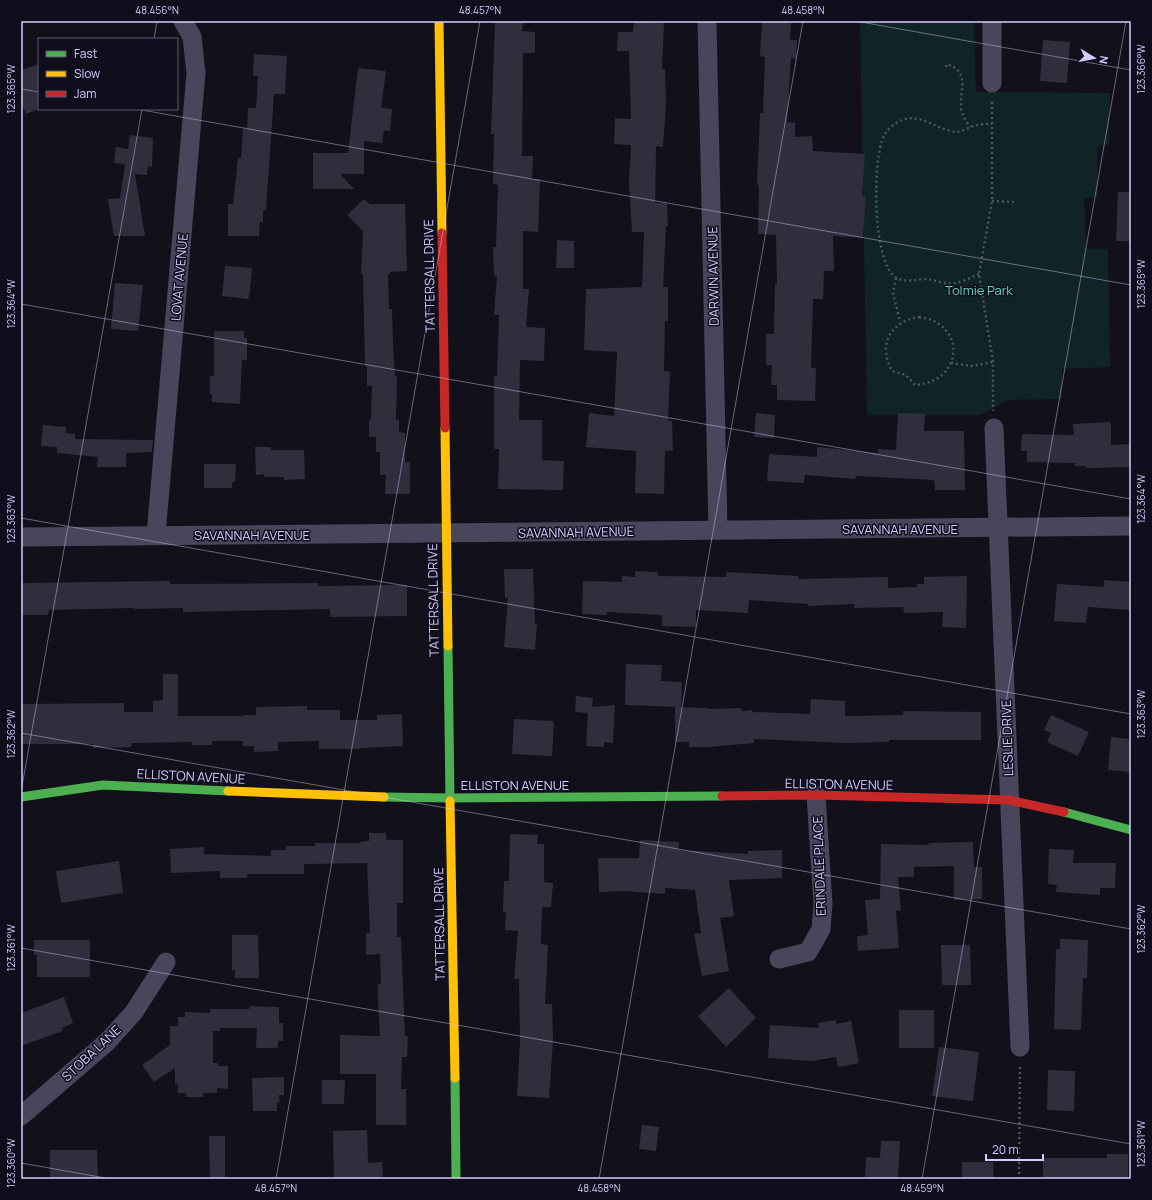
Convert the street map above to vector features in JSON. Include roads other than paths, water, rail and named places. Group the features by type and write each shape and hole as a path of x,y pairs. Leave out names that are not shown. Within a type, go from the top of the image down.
{"main road":[{"name":"TATTERSALL DRIVE","path":"439,21 445,533 456,1179"},
{"name":"ELLISTON AVENUE","path":"21,797 103,785 341,796 450,798 816,795 1009,800 1079,815 1131,830"}],"street":[{"name":"LOVAT AVENUE","path":"156,535 196,73 192,37 183,21"},
{"name":"DARWIN AVENUE","path":"707,21 718,530"},
{"path":"992,21 992,83"},
{"name":"LESLIE DRIVE","path":"994,428 1020,1047"},
{"name":"SAVANNAH AVENUE","path":"21,536 998,529 1131,526"},
{"name":"ERINDALE PLACE","path":"779,959 808,952 821,929 823,904 816,795"},
{"name":"STOBA LANE","path":"21,1116 107,1042 134,1012 166,962"}],"park label":[{"name":"Tolmie Park","path":"979,290"}]}
